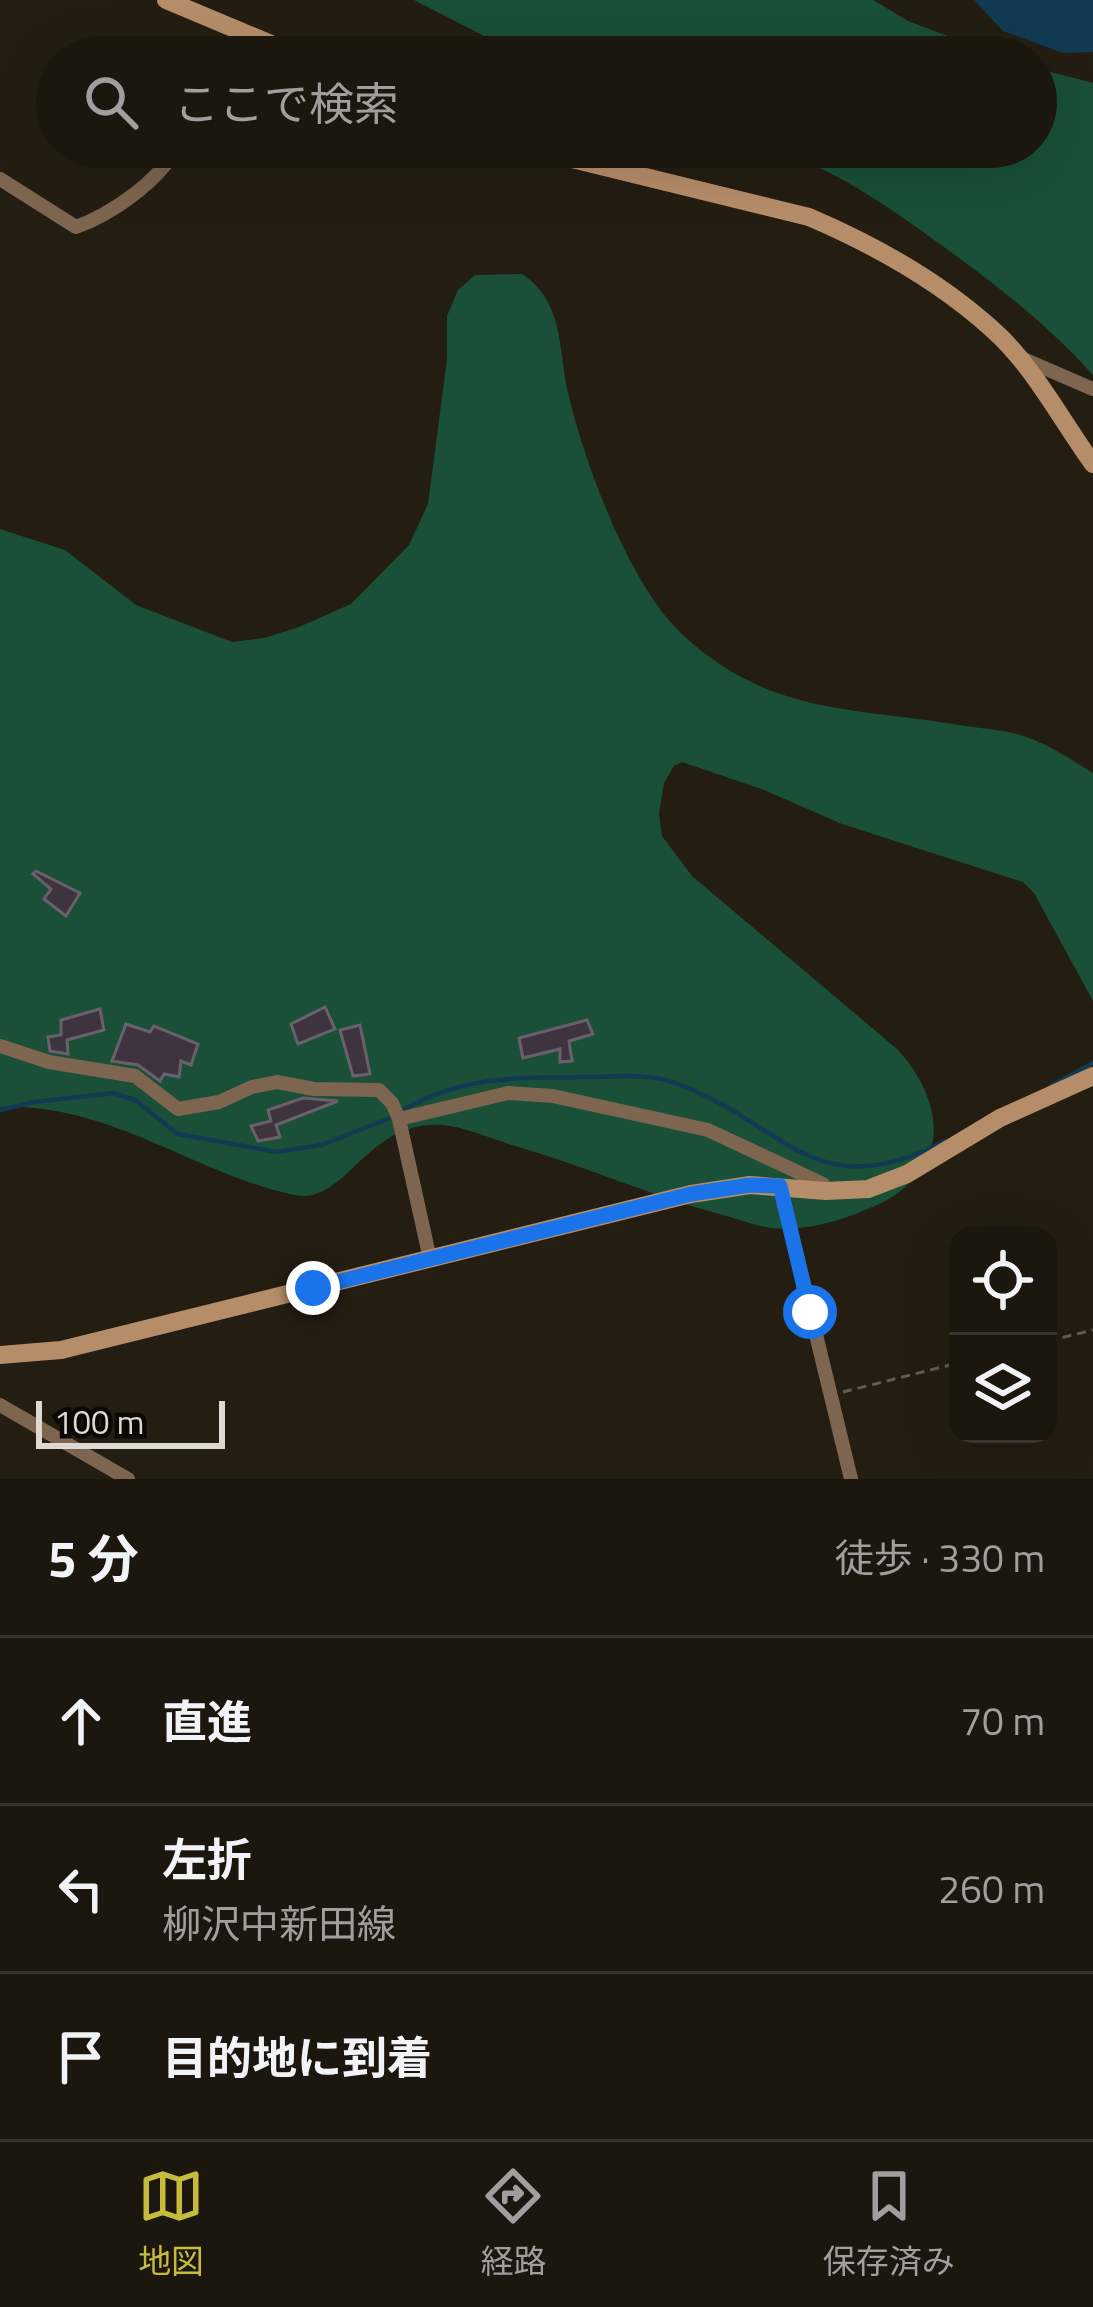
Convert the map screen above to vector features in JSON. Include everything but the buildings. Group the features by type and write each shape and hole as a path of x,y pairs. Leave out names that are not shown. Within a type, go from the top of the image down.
{"main road":[{"path":"166,0 252,36"},
{"path":"610,168 809,217 853,236 992,328 1093,464"},
{"path":"0,1355 61,1350 691,1194 750,1185 868,1189 907,1174 1000,1118 1093,1076"}],"street":[{"path":"237,36 240,31"},
{"path":"0,179 76,227 117,206 161,168"},
{"path":"1017,356 1093,389"},
{"path":"0,1046 49,1062 135,1076 178,1109 219,1102 277,1082 314,1089 374,1088 392,1103 399,1119 430,1259"},
{"path":"399,1119 508,1094 553,1096 708,1130 823,1184 826,1191"},
{"path":"780,1186 851,1479"},
{"path":"0,1405 128,1479"}],"path":[{"path":"1057,1339 1093,1330"},
{"path":"830,1395 949,1366"}],"green space":[{"path":"414,0 873,0 908,21 948,36 484,36"},
{"path":"1057,74 1093,83 1093,375 979,273 818,168 1057,168"},
{"path":"522,274 536,285 553,313 569,397 612,524 645,587 683,635 716,662 783,695 852,710 1014,733 1093,773 1093,1001 1034,893 1023,882 842,824 682,762 664,783 659,814 662,836 692,876 897,1049 925,1090 934,1127 926,1160 897,1194 852,1215 799,1228 766,1227 442,1125 394,1135 329,1188 294,1195 257,1185 115,1127 40,1109 0,1107 0,529 65,550 136,605 232,642 299,627 351,604 409,545 428,504 447,359 447,316 458,290 475,275"}],"water":[{"path":"974,0 1093,0 1093,52 1063,53 1057,51 1057,36 1017,36 1003,31"}],"waterway":[{"path":"1051,1086 1093,1063"},
{"path":"401,1111 447,1091 491,1081 644,1077 678,1084 715,1101 803,1153 831,1163 863,1166 900,1160 945,1141"},
{"path":"0,1110 113,1093 135,1100 178,1134 276,1152 322,1145 392,1117"}],"route":[{"path":"313,1288 691,1194 750,1185 780,1186 810,1312"}]}
